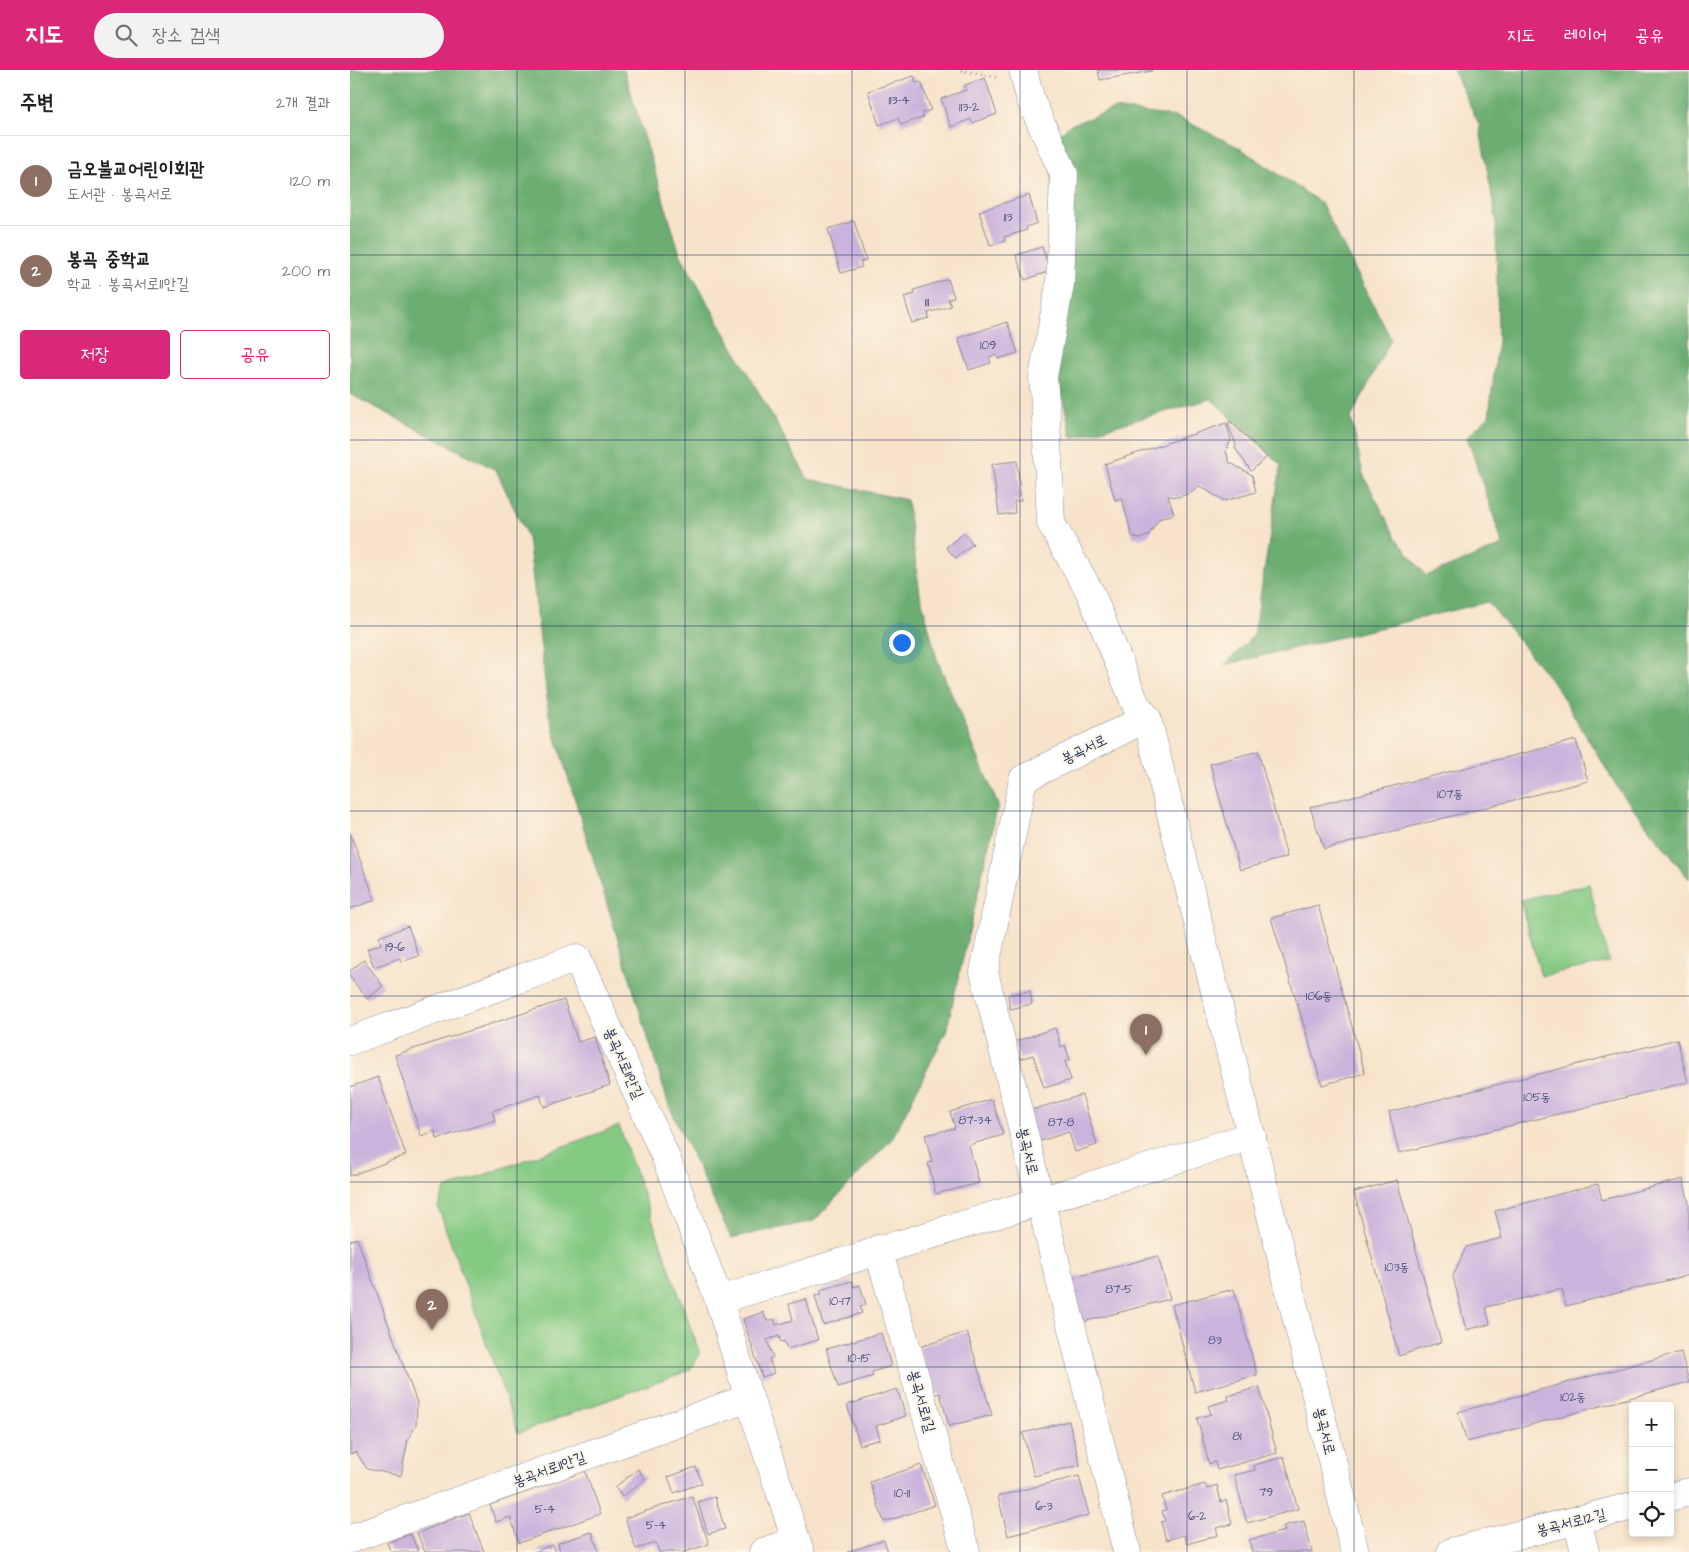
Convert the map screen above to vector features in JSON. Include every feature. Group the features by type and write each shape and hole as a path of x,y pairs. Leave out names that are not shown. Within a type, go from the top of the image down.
{"street":[{"path":"1014,74 1031,101 1064,174 1060,284 1043,377 1051,523 1091,594 1136,705 1147,718"},
{"name":"봉곡서로","path":"1127,1552 984,972 1023,778 1147,718 1355,1552"},
{"name":"봉곡서로11안길","path":"350,1041 577,958 666,1158 718,1300 748,1398 798,1547 763,1552"},
{"path":"718,1300 878,1249 1252,1136"},
{"name":"봉곡서로11길","path":"878,1249 966,1552"},
{"name":"봉곡서로11안길","path":"350,1539 748,1398"},
{"path":"1674,1496 1689,1492"},
{"name":"봉곡서로12길","path":"1451,1552 1629,1507"},
{"path":"1577,1520 1585,1552"}],"path":[{"path":"961,70 1014,74"}],"green space":[{"path":"350,70 624,70 680,254 808,479 907,500 920,594 937,659 998,805 946,1032 892,1139 814,1221 731,1238 669,1106 549,715 528,538 496,470 350,394"},
{"path":"1453,70 1689,70 1689,879 1619,790 1557,688 1488,602 1224,665 1254,635 1281,465 1211,399 1072,438 1055,366 1051,141 1070,125 1115,109 1177,117 1240,148 1321,203 1391,339 1351,418 1363,474 1396,538 1426,576 1503,545 1467,437 1489,416 1498,340 1496,218 1479,124"},
{"path":"1589,884 1609,962 1541,976 1520,900"},
{"path":"619,1126 700,1354 690,1370 518,1433 438,1207 445,1189"}],"building":[{"path":"1098,70 1152,70 1152,71 1100,80"},
{"path":"914,76 916,83 921,82 931,110 922,113 924,117 901,125 898,118 879,125 868,91"},
{"path":"985,78 997,114 972,123 971,119 951,127 941,99 966,90 965,85"},
{"path":"1029,195 1037,223 1026,227 1027,230 1004,237 1005,241 990,245 979,211"},
{"path":"854,221 866,260 860,262 862,267 841,273 828,229"},
{"path":"1042,247 1050,271 1025,280 1016,255"},
{"path":"948,279 954,297 948,299 951,306 928,313 929,318 912,323 904,297 915,294 914,290"},
{"path":"1007,322 1018,353 998,359 997,355 989,357 991,363 969,370 958,338"},
{"path":"1230,421 1267,457 1251,471 1235,448 1236,445 1228,424"},
{"path":"1226,423 1231,440 1226,451 1229,462 1252,475 1256,492 1225,501 1199,486 1191,493 1178,497 1168,496 1174,514 1159,519 1148,536 1140,539 1132,536 1122,498 1115,500 1105,464"},
{"path":"1017,461 1021,501 1014,501 1015,513 999,515 992,464"},
{"path":"964,533 973,544 955,558 946,547"},
{"path":"1576,740 1588,781 1324,849 1310,807"},
{"path":"1258,751 1287,857 1240,870 1210,764"},
{"path":"350,833 375,900 350,909"},
{"path":"1318,905 1365,1073 1322,1085 1271,918"},
{"path":"408,926 419,956 401,962 400,958 374,967 367,949 381,944 379,937"},
{"path":"364,960 383,986 367,999 350,977 350,971"},
{"path":"1030,991 1032,1004 1010,1009 1008,995"},
{"path":"564,1000 578,1042 595,1037 610,1085 544,1107 540,1095 492,1111 495,1120 437,1139 435,1131 421,1136 395,1055"},
{"path":"1055,1028 1061,1047 1065,1045 1070,1060 1065,1061 1071,1080 1044,1088 1033,1055 1020,1059 1014,1042"},
{"path":"1677,1039 1688,1082 1399,1153 1389,1112"},
{"path":"378,1077 406,1155 350,1176 350,1087"},
{"path":"1082,1095 1097,1145 1075,1152 1069,1132 1037,1142 1028,1111"},
{"path":"992,1099 1003,1135 969,1145 979,1183 936,1194 928,1163 932,1162 925,1135 955,1128 950,1112"},
{"path":"1683,1179 1689,1203 1689,1275 1566,1306 1562,1289 1486,1307 1490,1324 1466,1330 1453,1276 1466,1247 1502,1238 1495,1211 1598,1184 1602,1200"},
{"path":"1397,1180 1441,1342 1399,1356 1354,1192"},
{"path":"357,1238 417,1403 416,1425 408,1439 401,1476 367,1469 356,1452 350,1454 350,1241"},
{"path":"1158,1256 1170,1299 1079,1323 1068,1279"},
{"path":"852,1281 854,1287 860,1285 866,1305 860,1307 862,1313 823,1325 815,1296 822,1294 820,1290"},
{"path":"1234,1289 1257,1375 1195,1392 1172,1305"},
{"path":"806,1299 818,1340 787,1349 784,1341 781,1342 779,1336 767,1340 773,1357 769,1359 774,1373 762,1377 743,1319 763,1312 767,1321 774,1319 776,1325 793,1320 789,1304"},
{"path":"967,1332 992,1415 949,1426 940,1393 934,1395 919,1347"},
{"path":"881,1333 891,1366 872,1372 873,1376 838,1387 826,1349"},
{"path":"1681,1352 1689,1382 1467,1442 1458,1412"},
{"path":"1259,1387 1277,1453 1217,1470 1215,1462 1209,1464 1197,1418 1211,1414 1208,1406 1229,1400 1228,1396"},
{"path":"897,1389 906,1416 876,1426 880,1439 860,1445 847,1405"},
{"path":"1069,1421 1080,1465 1034,1476 1023,1433"},
{"path":"1284,1457 1298,1509 1247,1523 1234,1475 1255,1470 1254,1465"},
{"path":"921,1465 935,1505 884,1522 870,1482"},
{"path":"696,1467 702,1483 674,1493 668,1477"},
{"path":"638,1469 645,1479 622,1497 615,1487"},
{"path":"585,1471 600,1514 519,1543 510,1517 496,1522 490,1505"},
{"path":"1079,1476 1089,1515 1008,1536 998,1496"},
{"path":"1205,1484 1207,1489 1217,1485 1221,1502 1226,1500 1232,1524 1216,1528 1218,1535 1187,1544 1184,1535 1166,1540 1161,1522 1165,1521 1162,1511 1166,1510 1162,1496"},
{"path":"692,1496 709,1544 685,1552 659,1552 656,1543 636,1549 625,1518"},
{"path":"715,1497 725,1529 708,1534 698,1502"},
{"path":"469,1513 484,1552 425,1552 417,1533"},
{"path":"1304,1521 1312,1552 1252,1552 1249,1540 1285,1531 1283,1526"},
{"path":"592,1532 599,1552 560,1552 558,1543"},
{"path":"411,1534 418,1552 391,1552 387,1543"},
{"path":"884,1540 888,1552 847,1552"},
{"path":"553,1545 556,1552 534,1552"}],"place":[{"name":"금오불교어린이회관","path":"1146,1055"},
{"name":"봉곡 중학교","path":"432,1330"}]}
